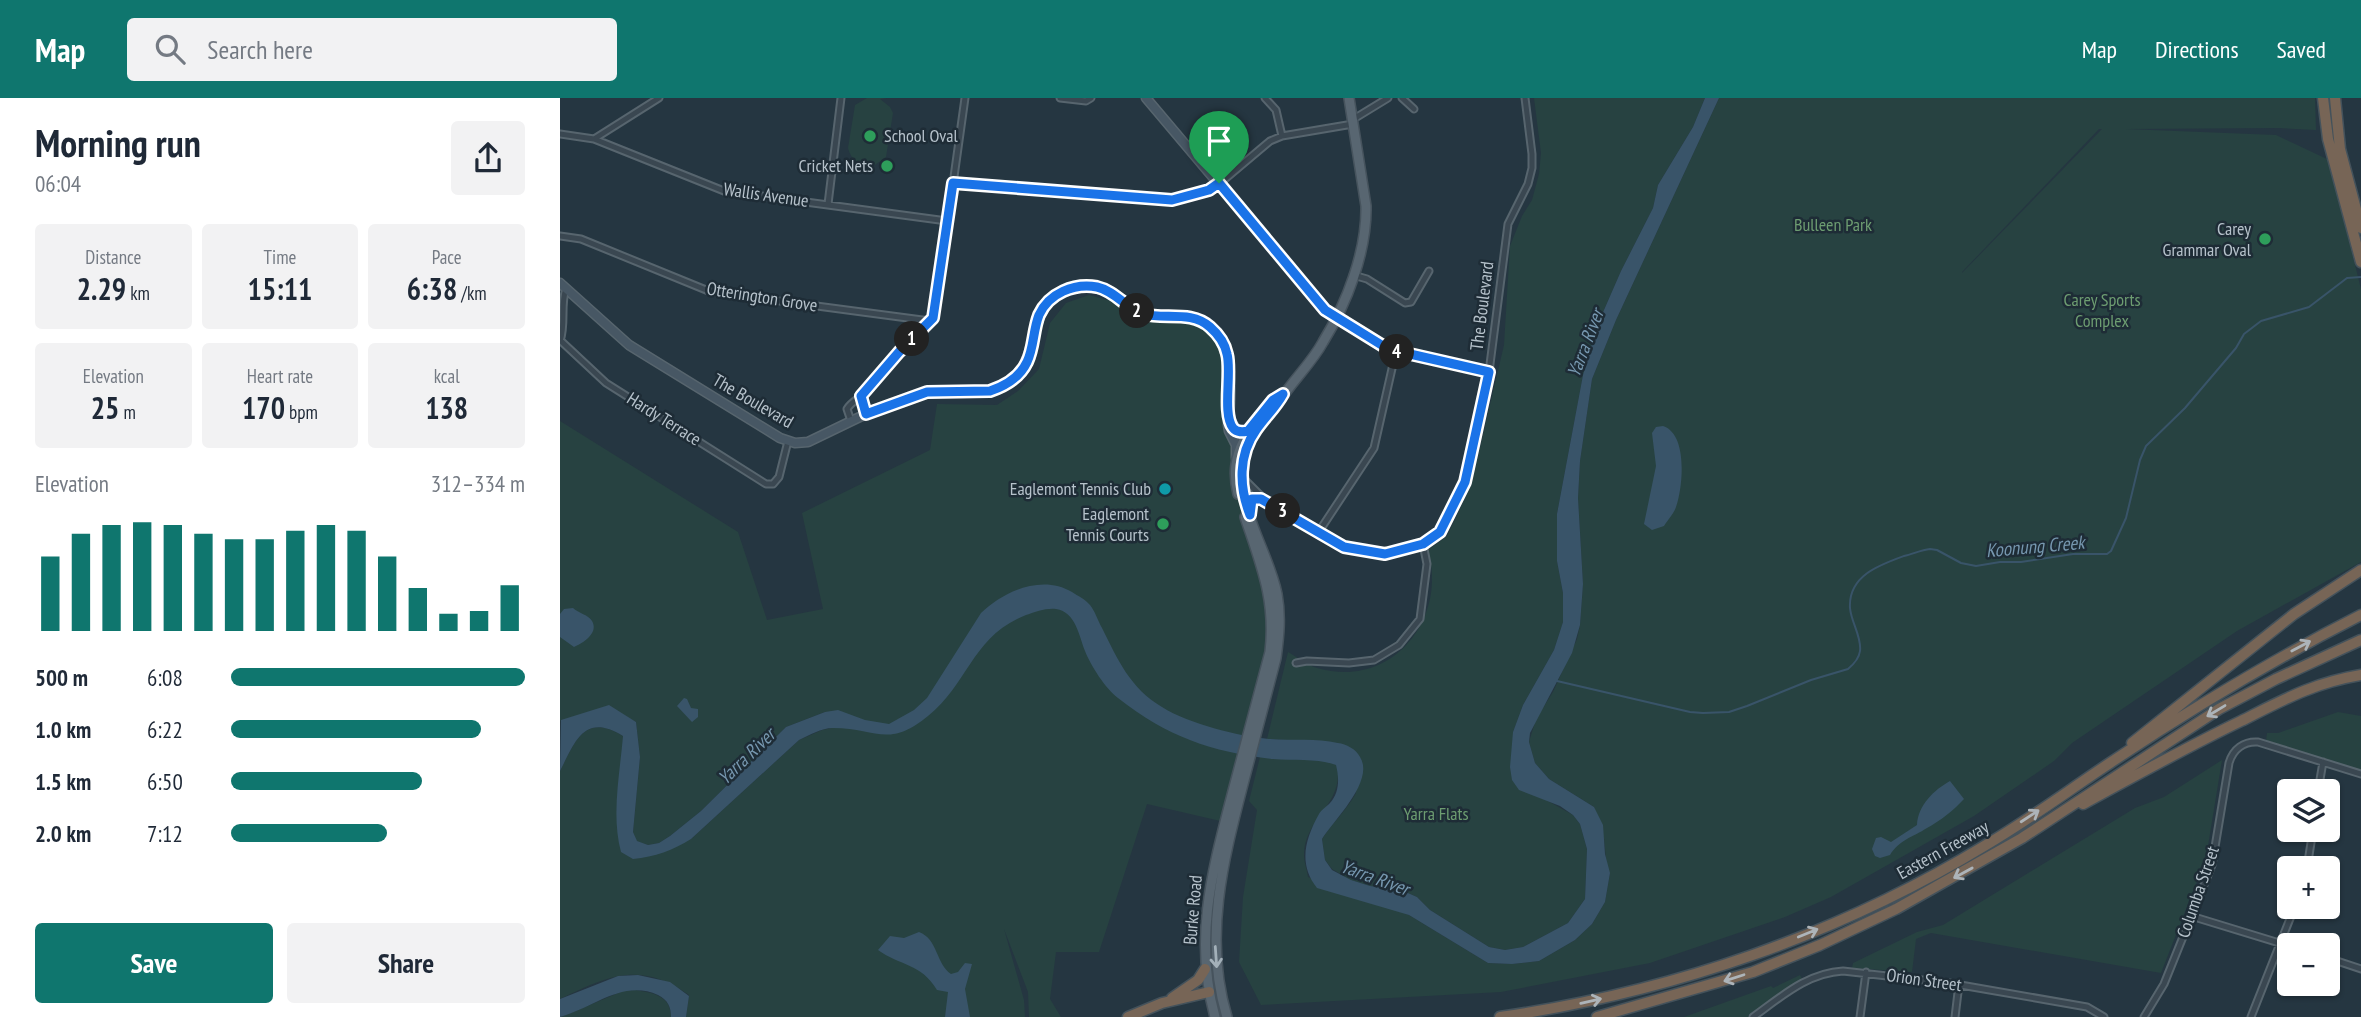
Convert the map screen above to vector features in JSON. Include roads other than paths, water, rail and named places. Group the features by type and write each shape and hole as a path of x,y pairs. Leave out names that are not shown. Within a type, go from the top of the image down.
{"highway":[{"path":"2323,98 2328,139 2360,258"},
{"path":"2335,98 2340,149 2361,228"},
{"path":"2111,762 2141,735 2294,614 2361,570"},
{"name":"Eastern Freeway","path":"1500,1017 1572,1006 1733,962 1840,920 1899,893 1987,845 2242,679 2361,615"},
{"name":"Eastern Freeway","path":"1597,1017 1724,982 1795,956 1896,909 2022,838 2219,709 2361,640"},
{"path":"2022,838 2179,751 2292,695 2325,683 2361,676"},
{"path":"1163,1003 1198,979 1205,969"},
{"path":"1128,1017 1163,1003 1215,993"}],"main road":[{"path":"1233,808 1264,691 1276,658 1279,612 1271,572 1244,496 1244,456 1252,436 1323,344 1353,275 1366,223 1365,194 1349,98"},
{"path":"1264,691 1273,629 1271,601 1236,486 1236,458 1248,431 1273,400 1283,394"},
{"name":"Burke Road","path":"1215,1017 1215,923 1220,875 1233,808"},
{"name":"Burke Road","path":"1227,1017 1205,969 1205,927 1210,882 1233,808"},
{"path":"1205,927 1215,923"}],"street":[{"path":"594,139 659,98"},
{"path":"828,204 841,98"},
{"path":"851,421 847,409 850,404 861,396 935,313 965,98"},
{"path":"1060,98 1086,102 1090,98"},
{"path":"1146,98 1325,310 1388,349 1489,372"},
{"path":"1265,98 1276,110 1282,136"},
{"path":"953,183 1172,200 1209,190 1270,141 1282,136 1352,122 1388,98"},
{"path":"1402,98 1414,108"},
{"name":"The Boulevard","path":"1423,544 1440,532 1465,482 1489,372 1508,224 1528,184 1532,168 1525,98"},
{"name":"Wallis Avenue","path":"560,134 594,139 724,191 947,221"},
{"name":"Otterington Grove","path":"560,236 581,239 710,292 930,321"},
{"path":"1353,275 1367,279 1405,303 1411,302 1415,297 1429,271"},
{"path":"560,340 563,286"},
{"name":"The Boulevard","path":"563,286 629,345 788,442 808,442 866,414 927,392 990,391 1010,382 1027,363 1039,316 1047,303 1068,288 1085,286 1111,293 1139,313 1181,316 1196,319 1209,326 1223,343 1227,353 1229,431 1236,446 1236,458"},
{"name":"Hardy Terrace","path":"560,340 606,383 766,484 775,483 788,442"},
{"path":"1318,533 1374,447 1396,351"},
{"path":"861,396 866,414"},
{"path":"1229,417 1237,431 1248,431"},
{"path":"1242,475 1249,486 1266,501 1344,547 1372,554 1394,552 1423,544 1427,564 1420,619 1399,645 1374,660 1296,663"},
{"path":"1250,515 1252,499 1266,501"},
{"name":"Columba Street","path":"2144,1017 2161,991 2214,858 2230,759 2235,751 2244,744 2264,743 2323,762"},
{"path":"2320,779 2323,762 2361,774"},
{"path":"2191,916 2277,943"},
{"path":"2251,1017 2277,952"},
{"path":"2340,962 2361,969"},
{"name":"Orion Street","path":"1753,1017 1762,1014 1801,983 1817,976 1835,972 1866,972 1959,984 2087,1007 2104,1017"},
{"path":"1860,1017 1866,972"},
{"path":"1955,1017 1959,984"}],"water":[{"path":"1705,98 1719,98 1616,320 1592,379 1580,461 1578,498 1583,584 1580,625 1572,653 1530,733 1529,742 1535,763 1549,779 1594,807 1603,825 1605,854 1610,873 1605,902 1592,924 1575,940 1539,961 1488,963 1409,915 1317,888 1307,870 1307,842 1319,814 1336,794 1336,765 1321,761 1273,759 1230,752 1191,740 1155,723 1136,712 1108,689 1091,663 1076,626 1068,615 1056,609 1026,615 994,635 982,647 942,703 914,726 892,734 829,728 799,740 691,839 649,857 633,859 621,852 616,809 623,736 610,729 590,729 576,741 560,771 561,720 609,705 636,722 640,757 633,832 637,841 648,845 659,843 701,811 786,727 825,712 838,710 865,720 889,724 914,710 927,698 981,613 1012,592 1036,585 1048,585 1072,592 1088,603 1133,682 1151,699 1173,713 1200,724 1243,735 1269,739 1330,741 1344,744 1356,752 1363,767 1358,788 1322,839 1325,860 1332,870 1351,880 1370,886 1401,890 1417,897 1430,910 1489,947 1505,950 1523,947 1568,923 1585,899 1587,849 1580,824 1560,806 1519,790 1512,780 1510,767 1513,732 1523,705 1554,650 1563,622 1563,593 1557,561 1557,514 1583,375 1597,326 1653,208 1658,185 1693,127"},
{"path":"1663,426 1677,439 1682,475 1676,507 1664,526 1652,530 1644,524 1656,466 1652,433 1656,427"},
{"path":"573,608 588,617 594,625 589,637 574,647 560,637 560,614 564,609"},
{"path":"684,698 691,708 698,709 698,717 692,722 677,706"},
{"path":"1950,781 1964,799 1960,803 1937,822 1902,842 1890,855 1880,858 1875,856 1872,849 1876,838 1881,837 1891,842 1917,825 1920,811 1928,799"},
{"path":"919,932 930,940 942,964 951,974 958,972 965,963 972,964 965,989 970,1017 945,1017 948,992 937,990 931,981 917,970 878,950 890,936 904,938"},
{"path":"638,975 670,982 689,996 686,1017 671,1017 668,1004 658,995 633,990 608,997 560,1017 560,999 618,976"}],"waterway":[{"name":"Koonung Creek","path":"1557,681 1690,712 1729,712 1811,680 1848,669 1856,661 1860,651 1850,608 1854,588 1867,573 1885,563 1930,549 1961,563 1976,566 2073,554 2107,554 2111,551 2126,518 2146,446 2185,408 2236,348 2244,334 2261,321 2309,307 2347,278 2361,277"}],"place":[{"name":"School Oval","path":"870,136"},
{"name":"Cricket Nets","path":"887,166"},
{"name":"Carey Grammar Oval","path":"2265,239"},
{"name":"Eaglemont Tennis Club","path":"1165,489"},
{"name":"Eaglemont Tennis Courts","path":"1163,524"}],"park label":[{"name":"Bulleen Park","path":"1833,225"},
{"name":"Carey Sports Complex","path":"2102,310"},
{"name":"Yarra Flats","path":"1436,814"}],"water label":[{"name":"Yarra River","path":"1585,343"},
{"name":"Yarra River","path":"746,756"},
{"name":"Yarra River","path":"1375,877"}]}
